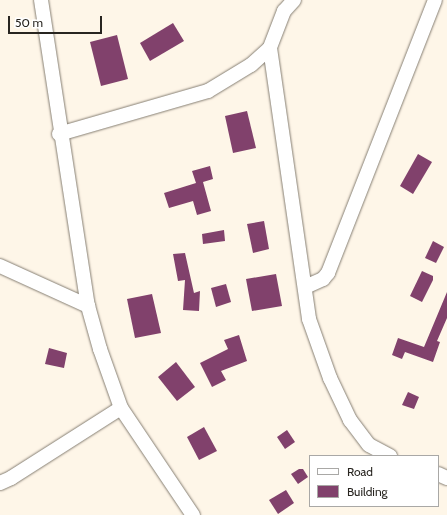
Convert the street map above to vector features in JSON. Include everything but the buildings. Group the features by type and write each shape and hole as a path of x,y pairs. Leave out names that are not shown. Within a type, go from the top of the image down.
{"street":[{"path":"41,0 59,134 88,306 121,408 193,515"},
{"path":"59,134 208,91 251,65 270,48 284,11 294,0"},
{"path":"305,287 323,279 328,272 435,0"},
{"path":"270,48 305,287 308,319 330,378 350,420 369,445 388,455"},
{"path":"0,266 88,306"},
{"path":"0,483 121,408"}]}
